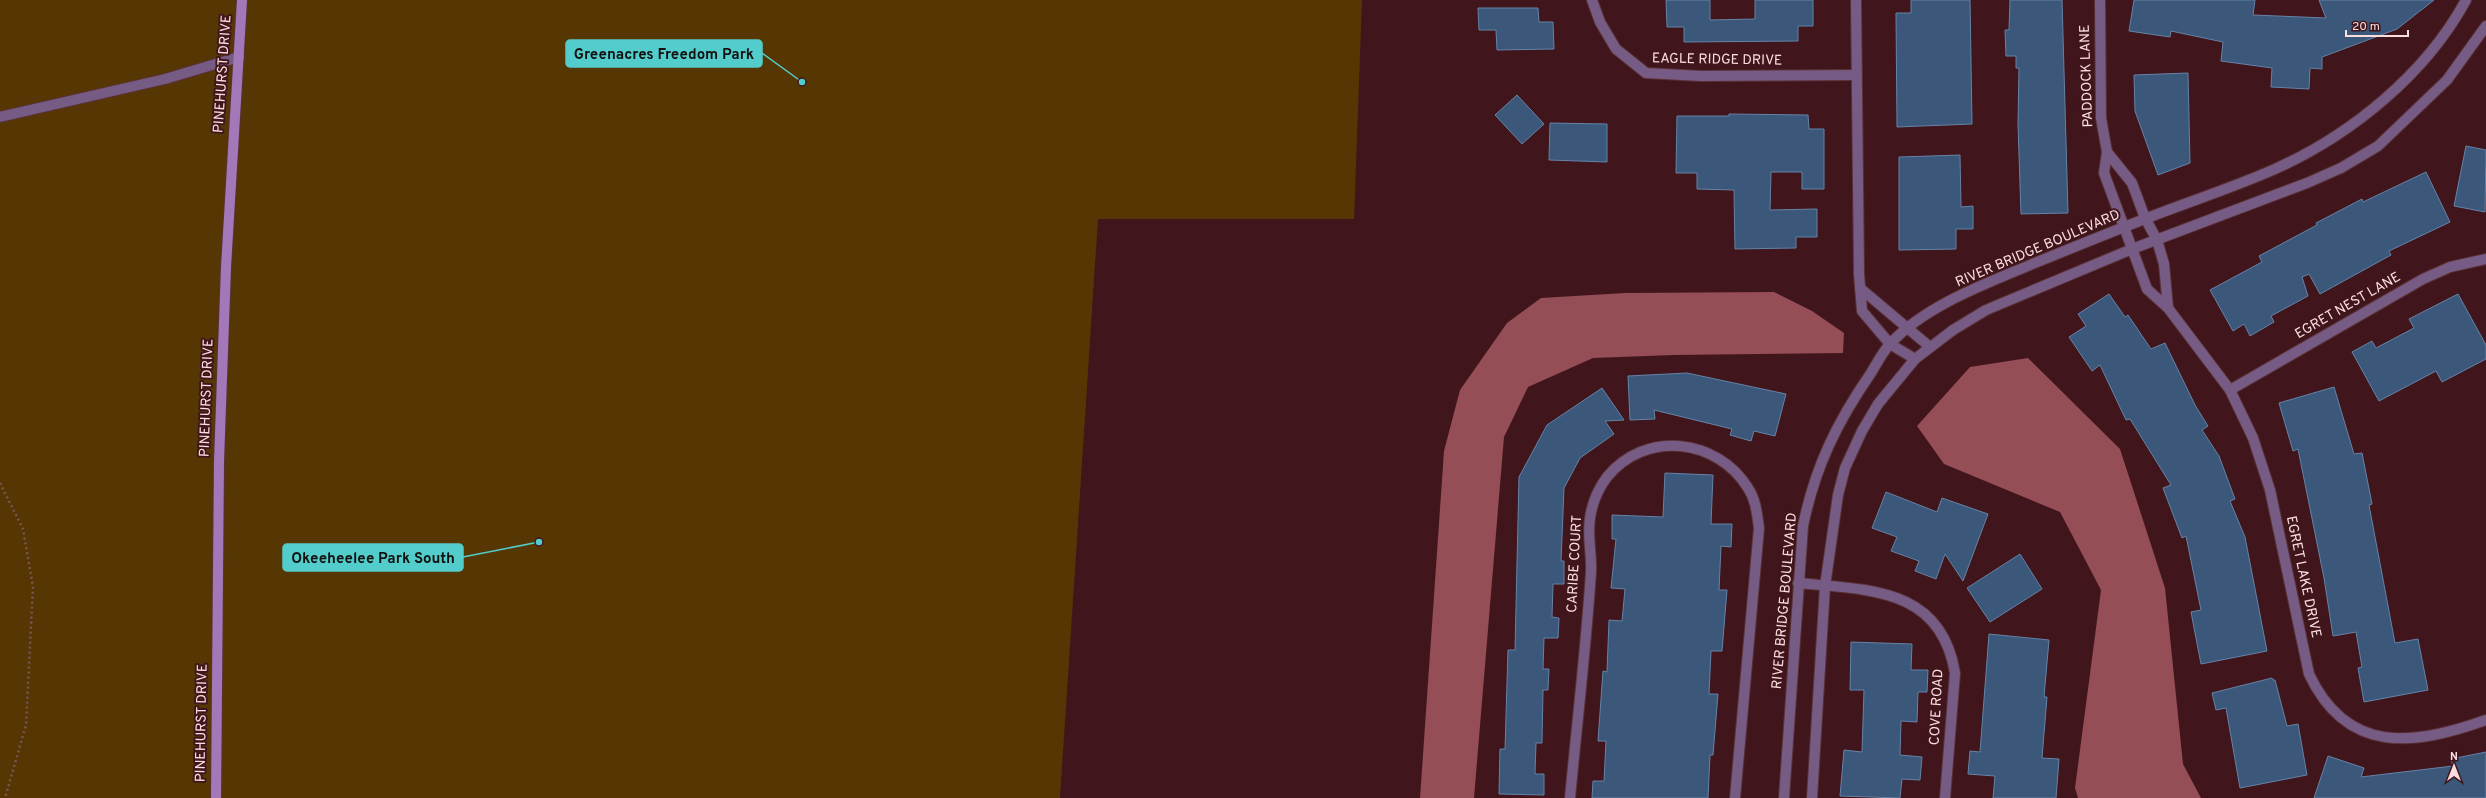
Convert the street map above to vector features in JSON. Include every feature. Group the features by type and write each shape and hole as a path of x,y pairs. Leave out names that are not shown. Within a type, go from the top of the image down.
{"street":[{"name":"PINEHURST DRIVE","path":"216,798 220,438 226,267 242,0"},
{"name":"EAGLE RIDGE DRIVE","path":"1592,0 1600,22 1616,49 1646,73 1701,76 1856,75"},
{"path":"1856,0 1860,288 1862,311 1890,344 1915,359"},
{"name":"PADDOCK LANE","path":"2100,0 2101,118 2107,152 2104,173 2123,227"},
{"name":"RIVER BRIDGE BOULEVARD","path":"1784,798 1798,583 1803,526 1808,503 1825,452 1852,399 1890,344 1916,322 1978,287 2145,218 2275,169 2334,136 2376,106 2413,71 2435,45 2466,0"},
{"path":"1812,798 1825,586 1835,510 1845,468 1862,431 1878,404 1915,359 1952,330 1986,310 2157,240 2307,183 2341,168 2378,146 2447,80 2486,26"},
{"path":"0,117 165,79 238,57"},
{"name":"PADDOCK LANE","path":"2107,152 2132,182 2145,218"},
{"path":"2145,218 2157,240 2164,264 2168,308"},
{"name":"EGRET LAKE DRIVE","path":"2123,227 2147,289 2168,308 2230,390 2253,438 2270,490 2309,674 2326,703 2351,725 2382,738 2398,740 2452,732 2486,720"},
{"name":"EGRET NEST LANE","path":"2230,390 2423,280 2450,267 2486,259"},
{"path":"1860,288 1930,347"},
{"name":"CARIBE COURT","path":"1570,798 1591,570 1590,519 1593,504 1607,477 1624,462 1644,450 1674,445 1703,450 1730,465 1749,489 1755,503 1759,528 1735,798"},
{"name":"COVE ROAD","path":"1798,583 1873,591 1904,599 1929,617 1947,643 1954,666 1955,689 1945,798"}],"path":[{"path":"0,483 23,529 33,587 26,725 5,798"}],"shaded area":[{"path":"0,0 1362,0 1354,219 1098,219 1060,798 0,798"},
{"path":"1774,292 1812,311 1844,333 1843,353 1674,355 1593,358 1528,387 1504,437 1474,798 1420,798 1444,451 1460,390 1507,323 1541,298 1625,293"},
{"path":"2028,358 2120,449 2165,588 2183,764 2201,798 2078,798 2075,788 2101,590 2060,512 1944,464 1917,426 1970,367"}],"building":[{"path":"1666,0 1710,0 1710,20 1755,19 1755,0 1813,0 1813,26 1798,26 1798,41 1684,42 1684,27 1667,27"},
{"path":"1911,0 1970,0 1972,124 1897,127 1896,13 1911,13"},
{"path":"2010,0 2062,0 2068,213 2021,214 2018,124 2019,68 2016,68 2016,56 2006,56 2005,30 2009,30"},
{"path":"2134,0 2255,0 2253,15 2326,18 2319,0 2434,0 2397,29 2322,57 2322,69 2310,68 2309,89 2271,87 2272,68 2221,61 2223,42 2171,31 2170,37 2129,31"},
{"path":"1478,8 1538,8 1539,22 1553,22 1554,49 1497,50 1496,30 1479,30"},
{"path":"2188,73 2190,163 2158,175 2135,111 2134,75"},
{"path":"1517,95 1544,124 1522,144 1495,115"},
{"path":"1729,114 1808,115 1809,129 1824,129 1824,189 1802,189 1802,172 1771,172 1770,210 1817,209 1817,237 1796,237 1796,248 1735,249 1734,190 1697,189 1697,173 1676,173 1677,116 1729,116"},
{"path":"1550,123 1607,124 1607,162 1549,160"},
{"path":"2466,146 2486,150 2485,212 2454,206"},
{"path":"1960,155 1961,207 1973,206 1973,229 1956,229 1956,249 1899,250 1899,157"},
{"path":"2426,172 2450,222 2389,251 2391,255 2320,294 2309,274 2302,277 2308,296 2271,316 2274,322 2250,336 2244,324 2233,331 2210,290 2262,262 2259,256 2317,225 2316,223 2362,199 2363,202"},
{"path":"2109,294 2125,317 2128,315 2151,349 2165,343 2195,405 2208,426 2202,430 2219,456 2235,499 2230,501 2245,537 2267,651 2201,664 2191,612 2201,610 2186,536 2182,538 2163,488 2171,485 2130,419 2126,420 2100,365 2092,371 2069,337 2086,326 2078,314"},
{"path":"2458,294 2486,345 2486,359 2442,382 2436,371 2379,401 2352,352 2372,341 2376,348 2414,328 2409,319"},
{"path":"1687,373 1786,394 1775,436 1754,431 1751,441 1730,435 1732,429 1654,410 1655,419 1630,420 1628,376"},
{"path":"2334,387 2354,454 2362,453 2372,504 2369,505 2395,643 2418,639 2428,690 2364,702 2358,668 2362,667 2356,632 2333,636 2324,578 2298,449 2293,451 2279,403"},
{"path":"1602,388 1624,420 1605,421 1614,434 1580,458 1564,488 1561,561 1564,561 1564,584 1553,584 1552,617 1559,618 1558,638 1544,638 1543,669 1549,669 1548,690 1543,690 1542,743 1536,743 1535,774 1544,774 1544,795 1499,794 1500,749 1505,749 1508,650 1515,650 1519,477 1547,425"},
{"path":"1665,473 1713,475 1711,524 1732,524 1731,547 1721,546 1719,590 1727,590 1722,651 1711,651 1709,694 1718,694 1713,755 1710,755 1708,798 1592,798 1593,781 1604,781 1606,741 1598,741 1603,671 1607,672 1609,620 1622,621 1625,589 1611,588 1616,539 1612,539 1612,515 1663,517"},
{"path":"1886,492 1937,512 1942,498 1988,514 1963,581 1945,554 1936,579 1915,571 1919,561 1891,551 1897,537 1872,528"},
{"path":"2020,554 2042,589 1990,622 1967,588"},
{"path":"1989,634 2049,640 2044,697 2047,697 2042,758 2059,759 2056,798 1993,798 1995,776 1968,774 1970,751 1980,752"},
{"path":"1851,642 1912,644 1911,670 1928,670 1927,692 1918,692 1917,722 1901,721 1900,755 1922,757 1920,780 1902,779 1900,798 1840,796 1844,750 1862,752 1864,690 1850,690"},
{"path":"2272,678 2275,680 2287,726 2298,724 2307,775 2240,788 2226,708 2216,710 2212,693"},
{"path":"2486,752 2486,798 2314,798 2328,756 2364,768 2361,777 2453,766 2451,759"}],"place":[{"name":"Greenacres Freedom Park","path":"802,82"},
{"name":"Okeeheelee Park South","path":"539,542"}]}
